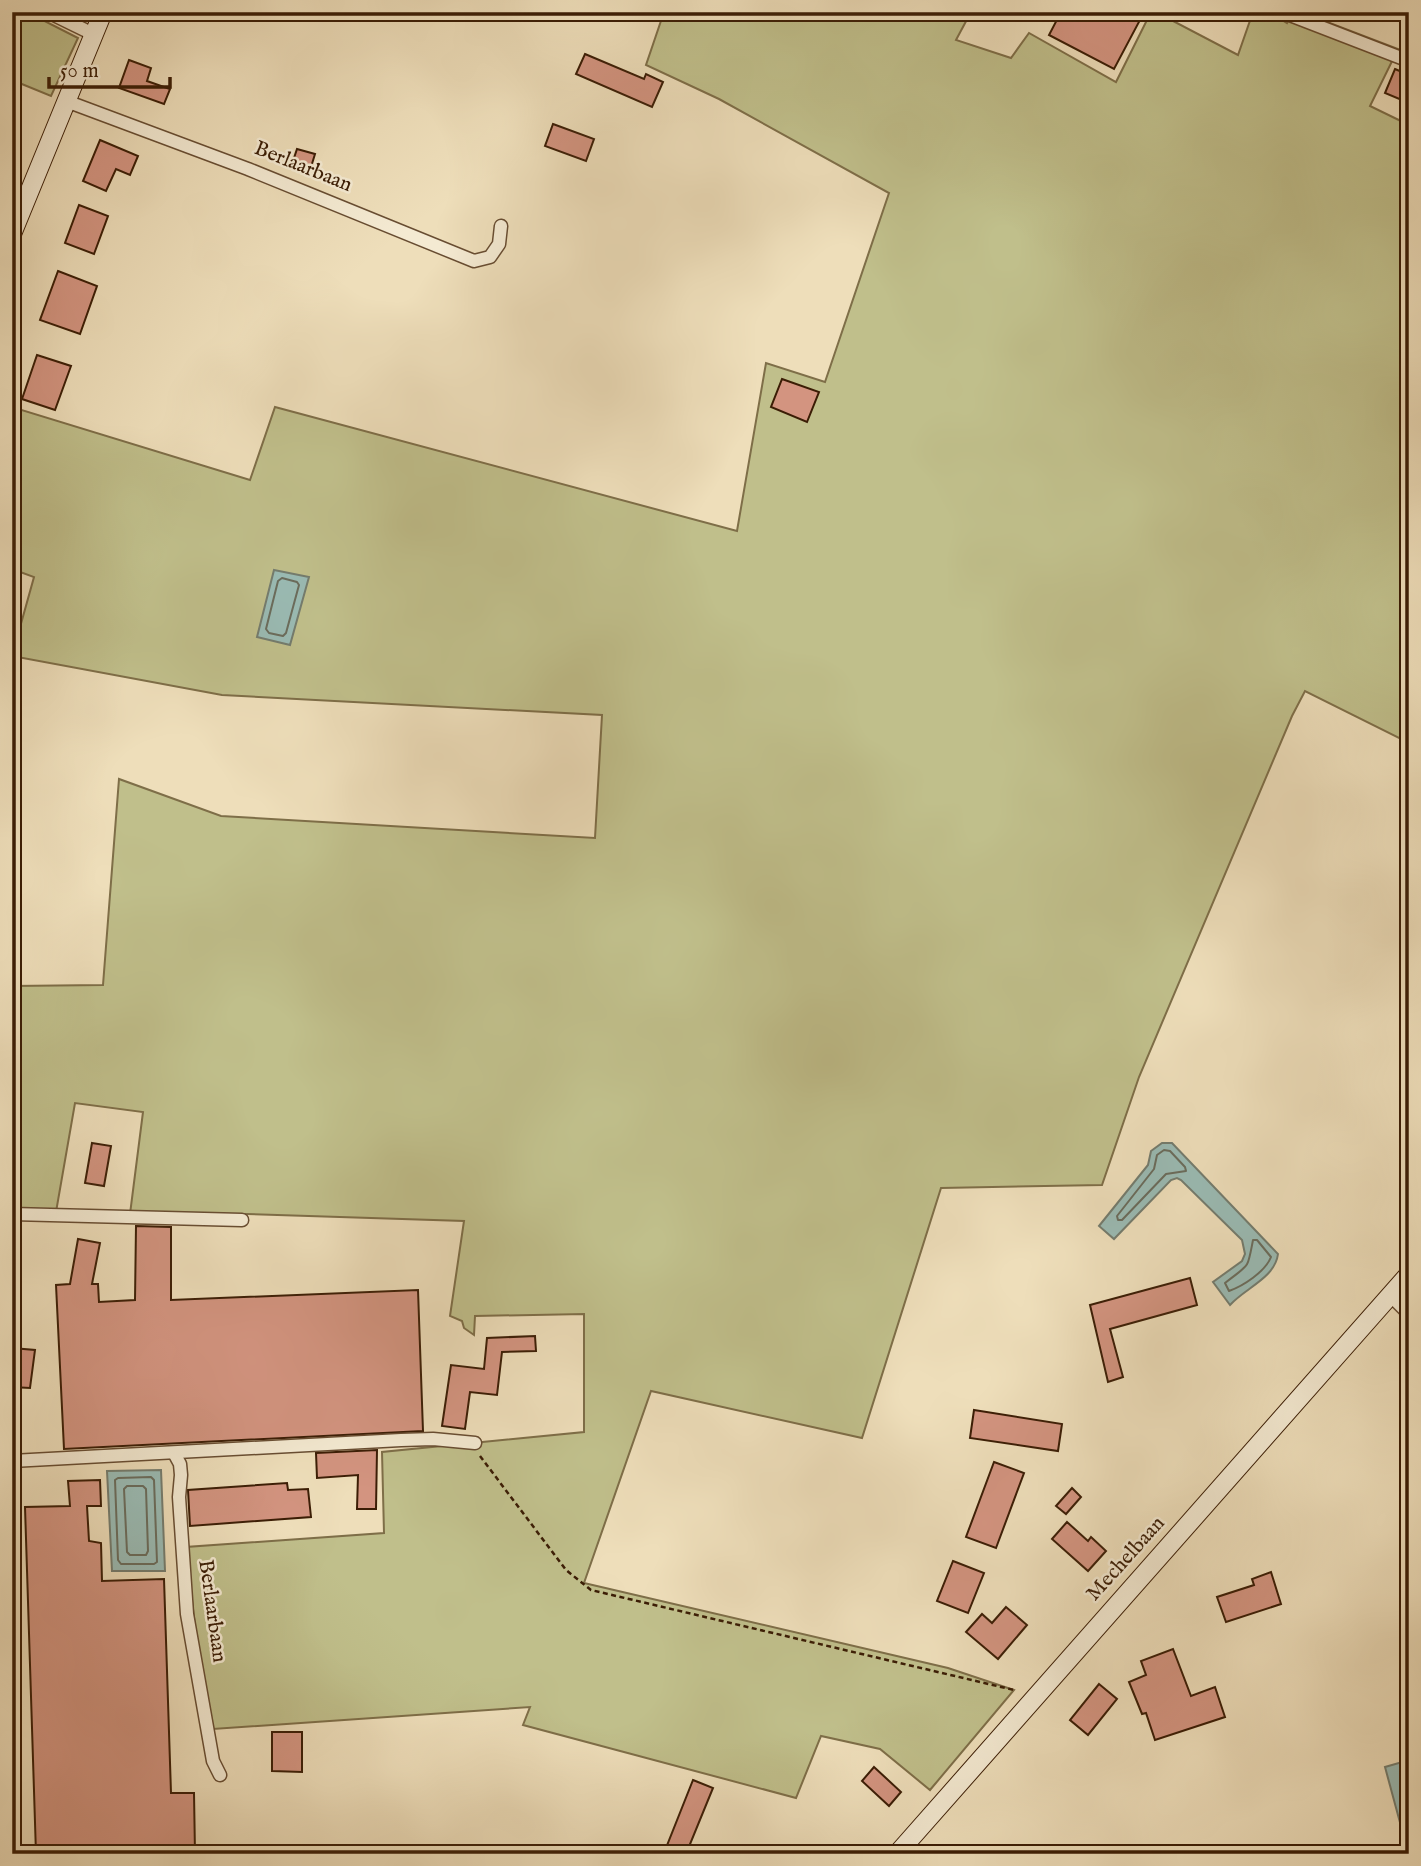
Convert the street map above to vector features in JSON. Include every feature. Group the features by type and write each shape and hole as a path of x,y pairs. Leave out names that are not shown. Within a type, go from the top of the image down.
{"street":[{"path":"48,12 93,34"},
{"path":"12,234 103,12"},
{"path":"1282,12 1409,61"},
{"name":"Berlaarbaan","path":"66,101 248,169 474,261 490,257 499,244 501,226"},
{"path":"12,1214 242,1220"},
{"name":"Mechelbaan","path":"897,1854 1409,1274"},
{"path":"1390,1295 1409,1314"},
{"path":"12,1461 401,1440 433,1439 472,1443"},
{"name":"Berlaarbaan","path":"174,1453 180,1464 181,1475 180,1532 187,1614 213,1761 220,1775"}],"path":[{"path":"472,1443 566,1570 591,1590 1014,1690"}],"shaded area":[{"path":"12,12 27,12 78,38 51,96 12,80"},
{"path":"664,12 971,12 956,40 1011,58 1029,33 1116,82 1151,12 1156,12 1238,55 1253,12 1269,12 1287,23 1293,12 1301,12 1398,49 1370,106 1409,125 1409,743 1305,691 1139,1077 1102,1185 941,1188 862,1438 651,1391 584,1583 948,1668 1014,1690 930,1790 880,1749 821,1736 796,1798 523,1725 530,1707 213,1729 197,1644 186,1547 384,1533 382,1452 584,1432 584,1314 475,1316 474,1335 464,1328 462,1321 450,1316 464,1221 247,1214 130,1214 143,1112 75,1103 56,1212 12,1211 12,986 103,985 119,779 221,816 595,838 602,715 222,695 12,656 34,577 12,569 12,407 250,480 275,407 737,531 766,363 825,382 889,193 719,99 646,65"}],"water":[{"path":"274,570 309,577 290,645 257,637"},
{"path":"1162,1143 1172,1143 1278,1254 1271,1270 1230,1305 1213,1282 1242,1261 1245,1254 1242,1240 1181,1180 1171,1180 1114,1239 1099,1226 1148,1165 1151,1151"},
{"path":"161,1470 165,1571 112,1571 107,1471"},
{"path":"1409,1760 1409,1829 1402,1830 1385,1767"}],"building":[{"path":"1061,12 1126,12 1140,20 1114,69 1049,35"},
{"path":"585,54 644,79 646,74 663,82 652,107 576,74"},
{"path":"129,60 151,68 147,81 170,89 164,104 119,88"},
{"path":"1395,69 1409,75 1409,103 1385,93"},
{"path":"553,124 594,139 586,161 545,146"},
{"path":"100,140 138,156 130,175 116,169 106,191 83,181"},
{"path":"297,149 315,154 311,167 293,161"},
{"path":"79,205 108,216 94,254 65,243"},
{"path":"58,271 97,286 80,334 40,320"},
{"path":"37,355 71,366 55,410 22,399"},
{"path":"782,379 819,392 807,422 771,407"},
{"path":"92,1143 111,1146 104,1186 85,1183"},
{"path":"136,1226 171,1227 171,1300 418,1290 423,1431 64,1449 56,1285 70,1284 78,1239 100,1243 92,1284 98,1284 99,1302 135,1300"},
{"path":"1190,1278 1197,1305 1110,1329 1123,1377 1108,1382 1090,1305"},
{"path":"535,1336 536,1351 502,1352 497,1395 470,1392 465,1429 442,1426 451,1365 484,1369 487,1338"},
{"path":"12,1348 35,1350 30,1388 12,1387"},
{"path":"974,1410 1062,1424 1058,1451 970,1438"},
{"path":"377,1450 376,1509 357,1509 358,1475 317,1478 316,1453"},
{"path":"994,1462 1024,1473 996,1548 966,1537"},
{"path":"100,1480 101,1506 87,1506 89,1541 101,1543 102,1581 164,1579 171,1793 194,1793 195,1854 36,1854 25,1507 70,1506 68,1481"},
{"path":"287,1483 288,1490 308,1489 311,1517 190,1526 188,1490"},
{"path":"1072,1488 1081,1497 1066,1514 1056,1506"},
{"path":"1067,1522 1088,1541 1091,1537 1106,1551 1088,1571 1052,1539"},
{"path":"953,1561 984,1573 968,1613 937,1601"},
{"path":"1271,1572 1281,1604 1226,1622 1217,1597 1254,1585 1252,1579"},
{"path":"1006,1607 1027,1625 998,1659 966,1632 982,1614 992,1623"},
{"path":"1173,1649 1191,1696 1215,1687 1225,1717 1155,1740 1146,1713 1142,1714 1129,1682 1146,1675 1141,1661"},
{"path":"1099,1684 1117,1699 1088,1735 1070,1720"},
{"path":"272,1732 302,1732 302,1772 272,1771"},
{"path":"874,1767 901,1792 889,1806 862,1781"},
{"path":"693,1780 713,1788 686,1854 682,1854 666,1848"}]}
